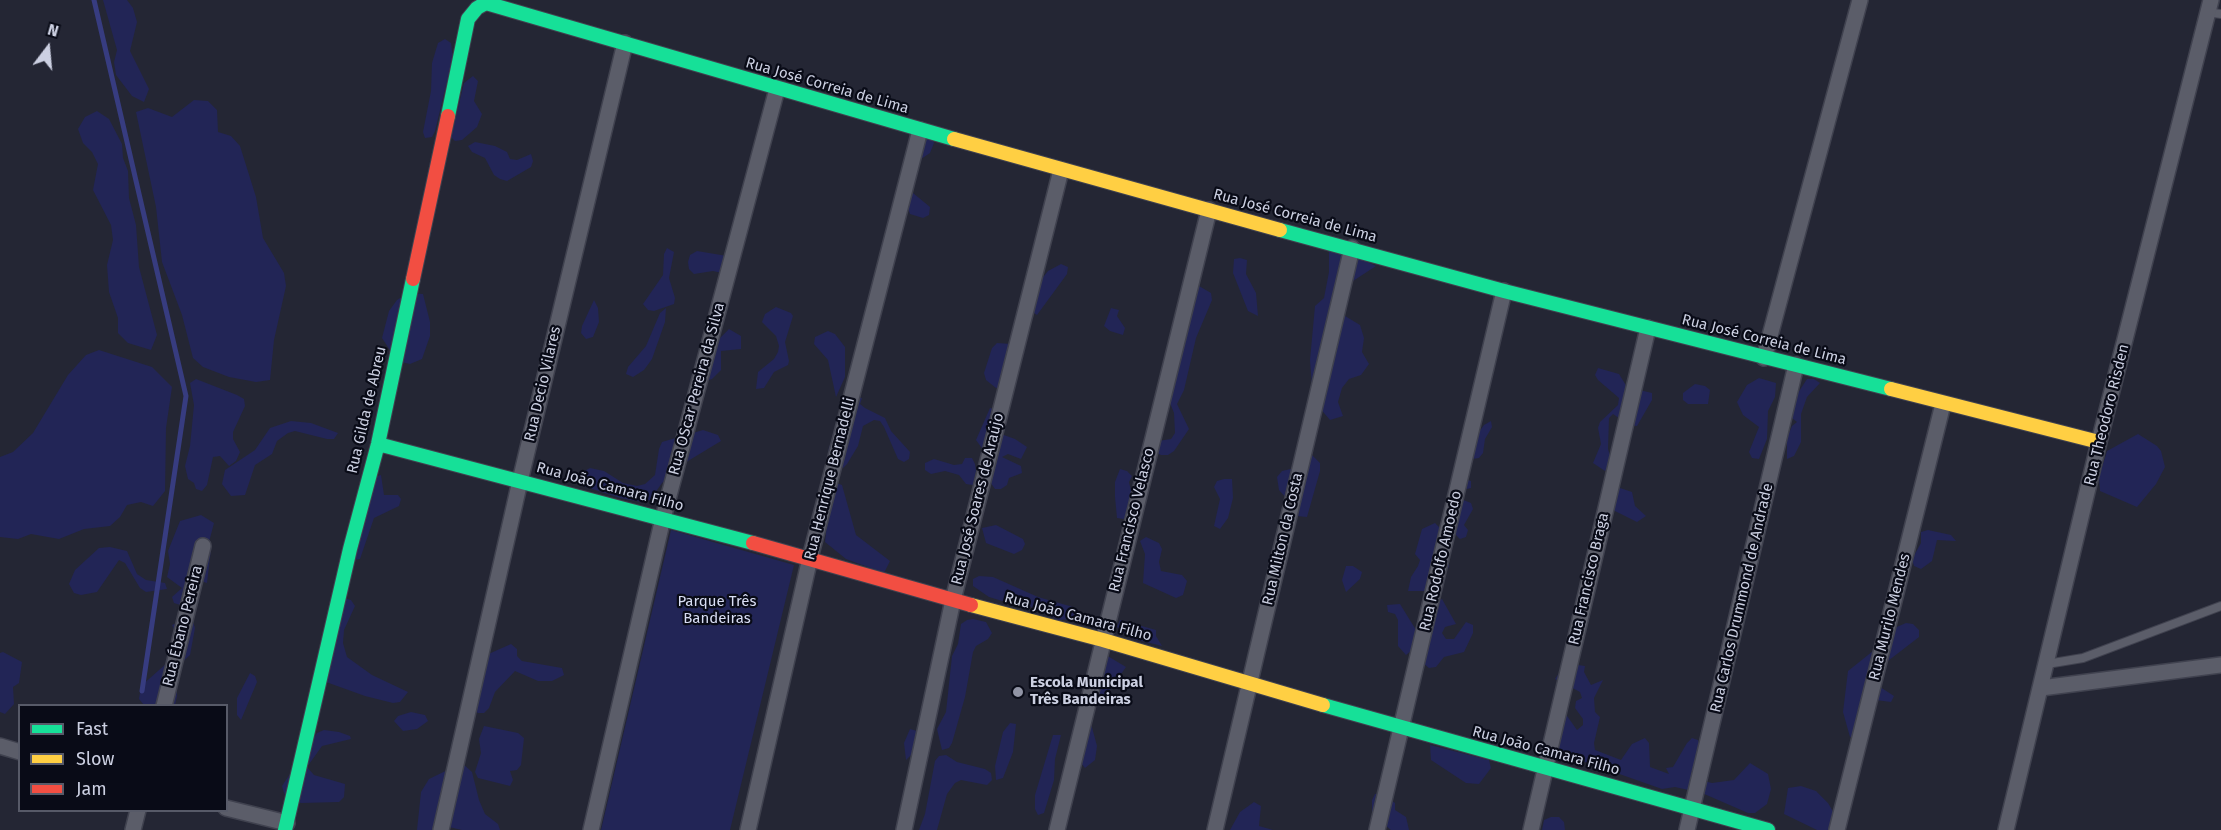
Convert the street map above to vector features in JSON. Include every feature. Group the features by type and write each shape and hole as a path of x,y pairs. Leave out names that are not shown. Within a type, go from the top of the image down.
{"street":[{"path":"1764,358 1860,0"},
{"name":"Rua José Correia de Lima","path":"486,3 1060,170 1504,291 2099,442"},
{"name":"Rua Gilda de Abreu","path":"286,826 350,549 378,444 468,19 477,8 486,3"},
{"name":"Rua Theodoro Risden","path":"2006,830 2099,442 2213,9"},
{"name":"Rua Decio Vilares","path":"441,830 520,481 625,43"},
{"name":"Rua OScar Pereira da Silva","path":"591,830 663,518 777,89"},
{"name":"Rua Henrique Bernadelli","path":"748,830 810,558 920,130"},
{"name":"Rua José Soares de Araújo","path":"903,830 953,600 1060,170"},
{"name":"Rua Francisco Velasco","path":"1057,830 1209,210"},
{"name":"Rua Milton da Costa","path":"1215,830 1352,248"},
{"name":"Rua Rodolfo Amoedo","path":"1377,830 1504,291"},
{"name":"Rua Francisco Braga","path":"1531,830 1648,328"},
{"name":"Rua Carlos Drummond de Andrade","path":"1687,830 1796,365"},
{"name":"Rua Murilo Mendes","path":"1837,830 1943,404"},
{"name":"Rua João Camara Filho","path":"378,444 810,558 953,600 1103,640 1401,729 1768,830"},
{"name":"Rua Ébano Pereira","path":"164,704 203,546"},
{"path":"2041,688 2221,665"},
{"path":"0,746 18,751"},
{"path":"228,809 286,826"},
{"path":"133,830 138,812"}],"lane":[{"path":"2047,664 2083,658 2221,606"}],"green space":[{"path":"103,0 127,0 133,8 137,22 130,51 149,89 144,102 132,96 116,75 114,62 117,50"},
{"path":"445,39 451,43 453,57 435,131 432,137 425,138 423,132 431,91 432,63 438,43"},
{"path":"473,76 478,81 474,101 482,114 477,127 462,140 455,141 451,137 464,83"},
{"path":"194,100 208,101 217,110 218,132 231,136 240,146 256,197 263,238 284,273 286,286 274,340 270,380 256,382 229,377 203,367 193,358 182,315 162,262 156,207 136,112 148,108 172,117"},
{"path":"97,111 109,119 122,144 123,158 128,171 129,198 136,225 139,267 157,335 151,350 128,343 118,333 118,318 109,292 107,265 113,240 111,225 93,190 98,164 92,152 83,143 78,129 85,117"},
{"path":"917,132 931,137 934,143 930,153 921,159 910,186 913,193 930,207 929,215 923,218 910,214 899,182 911,158 911,145"},
{"path":"475,142 495,146 507,152 510,159 517,160 531,154 533,161 531,167 507,181 500,179 494,175 485,158 472,152 468,146"},
{"path":"1329,244 1376,266 1353,281 1341,284 1335,310 1360,325 1364,338 1362,352 1369,364 1361,375 1349,379 1342,388 1338,402 1343,416 1330,420 1313,400 1310,360 1315,306 1324,298 1329,272"},
{"path":"667,248 674,252 669,278 675,298 674,304 654,311 648,310 643,304 663,275 664,254"},
{"path":"697,251 739,258 736,276 713,271 694,274 689,269 688,262 690,255"},
{"path":"1234,259 1247,260 1246,274 1256,293 1258,316 1248,311 1233,273"},
{"path":"1061,264 1068,267 1067,274 1037,315 1031,311 1036,286 1048,271"},
{"path":"1199,286 1211,293 1212,300 1196,338 1184,390 1177,404 1189,429 1174,451 1168,455 1161,455 1155,452 1158,441 1171,439 1175,433 1174,413 1168,398 1192,287"},
{"path":"408,293 423,294 430,322 430,336 422,359 410,364 397,361 382,338 389,311 397,300"},
{"path":"594,300 598,308 599,322 593,337 586,339 581,333 582,326"},
{"path":"776,307 793,316 785,342 789,361 788,365 774,372 764,388 756,389 758,372 774,359 778,352 776,336 762,322 765,314"},
{"path":"666,308 665,322 652,359 644,370 633,377 626,374 628,367 646,346 660,313"},
{"path":"1111,308 1119,310 1117,316 1125,328 1123,335 1110,331 1104,326"},
{"path":"729,329 741,336 741,349 721,351 721,370 712,379 704,382 714,344"},
{"path":"828,331 835,334 845,347 845,377 836,397 828,360 814,344 815,337"},
{"path":"997,343 1011,344 1002,387 996,388 986,380 984,373 992,348"},
{"path":"99,350 152,367 172,387 166,428 165,491 153,506 141,502 127,505 120,517 110,526 84,529 59,539 31,534 18,539 0,537 0,457 13,452 33,433 68,375 86,355"},
{"path":"1598,368 1619,374 1627,387 1652,393 1652,400 1637,426 1629,425 1613,414 1609,418 1608,449 1611,459 1610,466 1605,471 1593,463 1601,444 1598,428 1600,422 1618,405 1619,398 1598,380 1595,375"},
{"path":"1759,378 1776,383 1775,397 1768,411 1767,439 1759,459 1752,458 1749,452 1759,427 1743,415 1737,402 1747,385"},
{"path":"196,379 237,395 244,399 245,406 233,432 233,439 240,452 236,461 229,466 220,456 213,457 207,485 202,491 196,489 194,483 188,479 185,466 190,446 194,405 190,383"},
{"path":"1807,379 1814,379 1820,383 1807,397 1801,414 1801,442 1794,456 1787,459 1787,438 1792,426 1797,422 1792,418 1796,396"},
{"path":"1695,384 1705,386 1710,390 1708,404 1688,404 1683,400 1683,393"},
{"path":"855,397 862,398 860,404 865,408 885,418 891,431 910,452 909,459 904,462 898,459 884,427 880,421 874,420 863,426 858,446 847,464 843,468 837,465 828,454 829,447"},
{"path":"990,408 997,410 1001,434 1027,447 1021,459 1008,454 1002,457 1021,466 1022,473 1009,478 1007,485 1001,489 995,489 988,479 984,451 976,440"},
{"path":"291,421 311,423 338,433 334,439 327,439 295,431 288,433 277,441 272,454 255,465 245,495 231,496 222,484 225,470 255,450 270,428"},
{"path":"1491,421 1492,427 1485,439 1483,453 1479,458 1472,459 1476,436 1484,425"},
{"path":"703,430 718,435 721,441 683,464 662,483 650,500 642,502 620,498 580,483 583,472 590,468 604,471 623,483 637,486 645,484 655,475 662,442"},
{"path":"2138,434 2157,446 2161,451 2165,467 2156,484 2137,507 2100,491 2099,477 2107,451"},
{"path":"1309,452 1320,463 1320,471 1307,517 1297,516 1290,513 1287,499 1279,490 1277,477 1282,471 1295,468"},
{"path":"965,458 972,458 975,464 973,485 966,484 959,475 945,471 931,474 925,470 925,463 934,459 954,465 962,464"},
{"path":"1120,469 1132,476 1129,482 1133,500 1124,519 1117,518 1115,497 1115,482"},
{"path":"381,475 384,495 398,495 401,499 399,506 374,518 360,559 353,560 374,477"},
{"path":"1232,479 1233,498 1228,518 1220,529 1214,526 1220,499 1214,487 1217,481"},
{"path":"1465,479 1471,481 1471,488 1458,491 1456,497 1471,503 1473,509 1464,525 1468,530 1466,537 1460,539 1450,529 1449,516 1454,503 1452,484"},
{"path":"836,483 842,485 856,535 890,561 884,573 846,559 825,542 830,496"},
{"path":"1617,487 1632,492 1635,506 1646,516 1637,522 1613,510"},
{"path":"201,515 214,523 209,542 211,549 207,583 198,580 187,607 174,603 172,597 182,588 167,577 170,564 168,551 180,521"},
{"path":"1435,523 1440,528 1439,541 1444,555 1449,559 1449,567 1424,591 1408,591 1411,577 1420,560 1415,554 1422,529"},
{"path":"996,525 1023,539 1025,544 1022,550 1014,554 986,543 982,528"},
{"name":"Parque Três Bandeiras","path":"671,530 794,565 730,830 601,830"},
{"path":"1928,530 1951,535 1956,541 1937,540 1932,561 1921,569 1914,566 1912,559 1921,543 1921,532"},
{"path":"1146,537 1159,543 1162,549 1159,562 1161,571 1182,575 1187,581 1183,595 1176,598 1143,583 1145,554 1140,541"},
{"path":"110,547 127,551 137,574 146,580 165,583 167,589 146,592 140,588 125,563 119,560 97,592 81,595 74,593 69,584 75,570 99,548"},
{"path":"1346,566 1353,566 1362,572 1360,579 1346,592 1342,580"},
{"path":"979,576 993,577 1038,597 1073,607 1075,614 1071,619 1059,620 1029,606 989,597 973,586 973,579"},
{"path":"344,598 351,600 355,606 344,630 343,643 347,657 372,675 408,692 400,702 393,703 365,696 326,682"},
{"path":"1442,599 1456,624 1445,627 1442,633 1446,639 1454,639 1466,622 1473,625 1473,633 1464,652 1444,657 1436,667 1429,668 1423,663 1436,602"},
{"path":"1400,604 1416,630 1412,650 1406,655 1398,646 1398,620 1395,614 1388,612 1387,605"},
{"path":"973,619 986,622 992,633 988,639 976,646 973,652 965,697 952,743 949,748 942,750 937,729 946,712 952,656 958,644 961,624"},
{"path":"1120,620 1156,630 1156,636 1162,646 1130,638 1117,627"},
{"path":"179,622 193,622 195,628 190,655 175,669 177,696 175,704 143,704 139,699 141,686 167,663 178,637 172,625"},
{"path":"1906,623 1913,624 1919,630 1919,637 1884,664 1877,685 1894,696 1891,702 1869,699 1856,739 1850,737 1843,712 1848,671 1873,651 1892,629"},
{"path":"511,644 517,649 517,656 522,661 562,668 564,675 552,681 538,681 515,671 495,692 489,708 484,713 478,713 472,709 484,656"},
{"path":"3,652 22,662 19,683 13,687 14,704 5,714 0,712 0,653"},
{"path":"1106,655 1126,667 1102,701 1092,693"},
{"path":"1578,665 1585,666 1584,672 1591,685 1603,680 1594,698 1595,712 1600,717 1594,743 1595,750 1621,760 1632,744 1645,738 1649,743 1650,767 1669,774 1666,768 1673,767 1692,738 1698,740 1700,746 1691,774 1696,779 1712,783 1734,780 1750,763 1768,774 1771,789 1767,804 1755,813 1748,813 1702,793 1675,787 1662,789 1554,751 1565,713 1577,730 1583,725 1583,719 1575,708 1576,701 1582,698 1580,692 1555,679 1559,673"},
{"path":"250,673 255,676 257,682 241,720 237,715 237,698"},
{"path":"411,712 425,715 428,721 417,729 403,731 394,721 398,716"},
{"path":"1090,720 1097,746 1095,760 1085,768 1076,757"},
{"path":"1010,723 1016,724 1013,752 1003,778 996,780 995,766 1003,732"},
{"path":"484,726 518,733 524,738 521,765 517,770 510,771 513,780 510,786 478,778 475,772 481,753 479,739"},
{"path":"910,729 917,731 921,737 916,750 906,760 904,743"},
{"path":"324,730 339,732 350,736 351,739 322,746 307,767 314,775 345,784 344,797 339,802 301,803 285,796 282,786 317,733"},
{"path":"1053,735 1061,735 1055,759 1054,780 1044,813 1038,815 1035,809 1035,795"},
{"path":"1430,745 1489,760 1491,768 1479,784 1466,783 1431,760"},
{"path":"946,755 957,762 985,769 991,773 992,780 987,785 961,780 955,783 947,794 937,830 919,830 925,814 935,761 939,756"},
{"path":"462,763 472,772 485,814 498,824 500,830 462,830 449,827 443,830 417,830 421,792 429,779"},
{"path":"1801,786 1816,791 1828,803 1835,815 1835,830 1817,830 1784,814 1788,788"},
{"path":"1382,793 1395,803 1395,810 1406,817 1409,830 1391,830 1372,814 1372,800 1375,794"},
{"path":"1254,802 1261,806 1259,826 1273,830 1230,830 1240,812"},
{"path":"1559,817 1564,822 1565,830 1542,830 1544,820"}],"waterway":[{"path":"94,0 186,396 142,691"}],"traffic: fast":[{"path":"448,116 468,19 477,8 486,3 954,139"},
{"path":"1280,230 1504,291 1891,389"},
{"path":"285,830 350,549 378,444 413,279"},
{"path":"378,444 753,543"},
{"path":"1323,705 1768,830"}],"traffic: slow":[{"path":"954,139 1280,230"},
{"path":"1891,389 2099,442"},
{"path":"971,605 1103,640 1323,705"}],"traffic: jam":[{"path":"413,279 448,116"},
{"path":"753,543 971,605"}],"place":[{"name":"Escola Municipal Três Bandeiras","path":"1018,692"}]}
